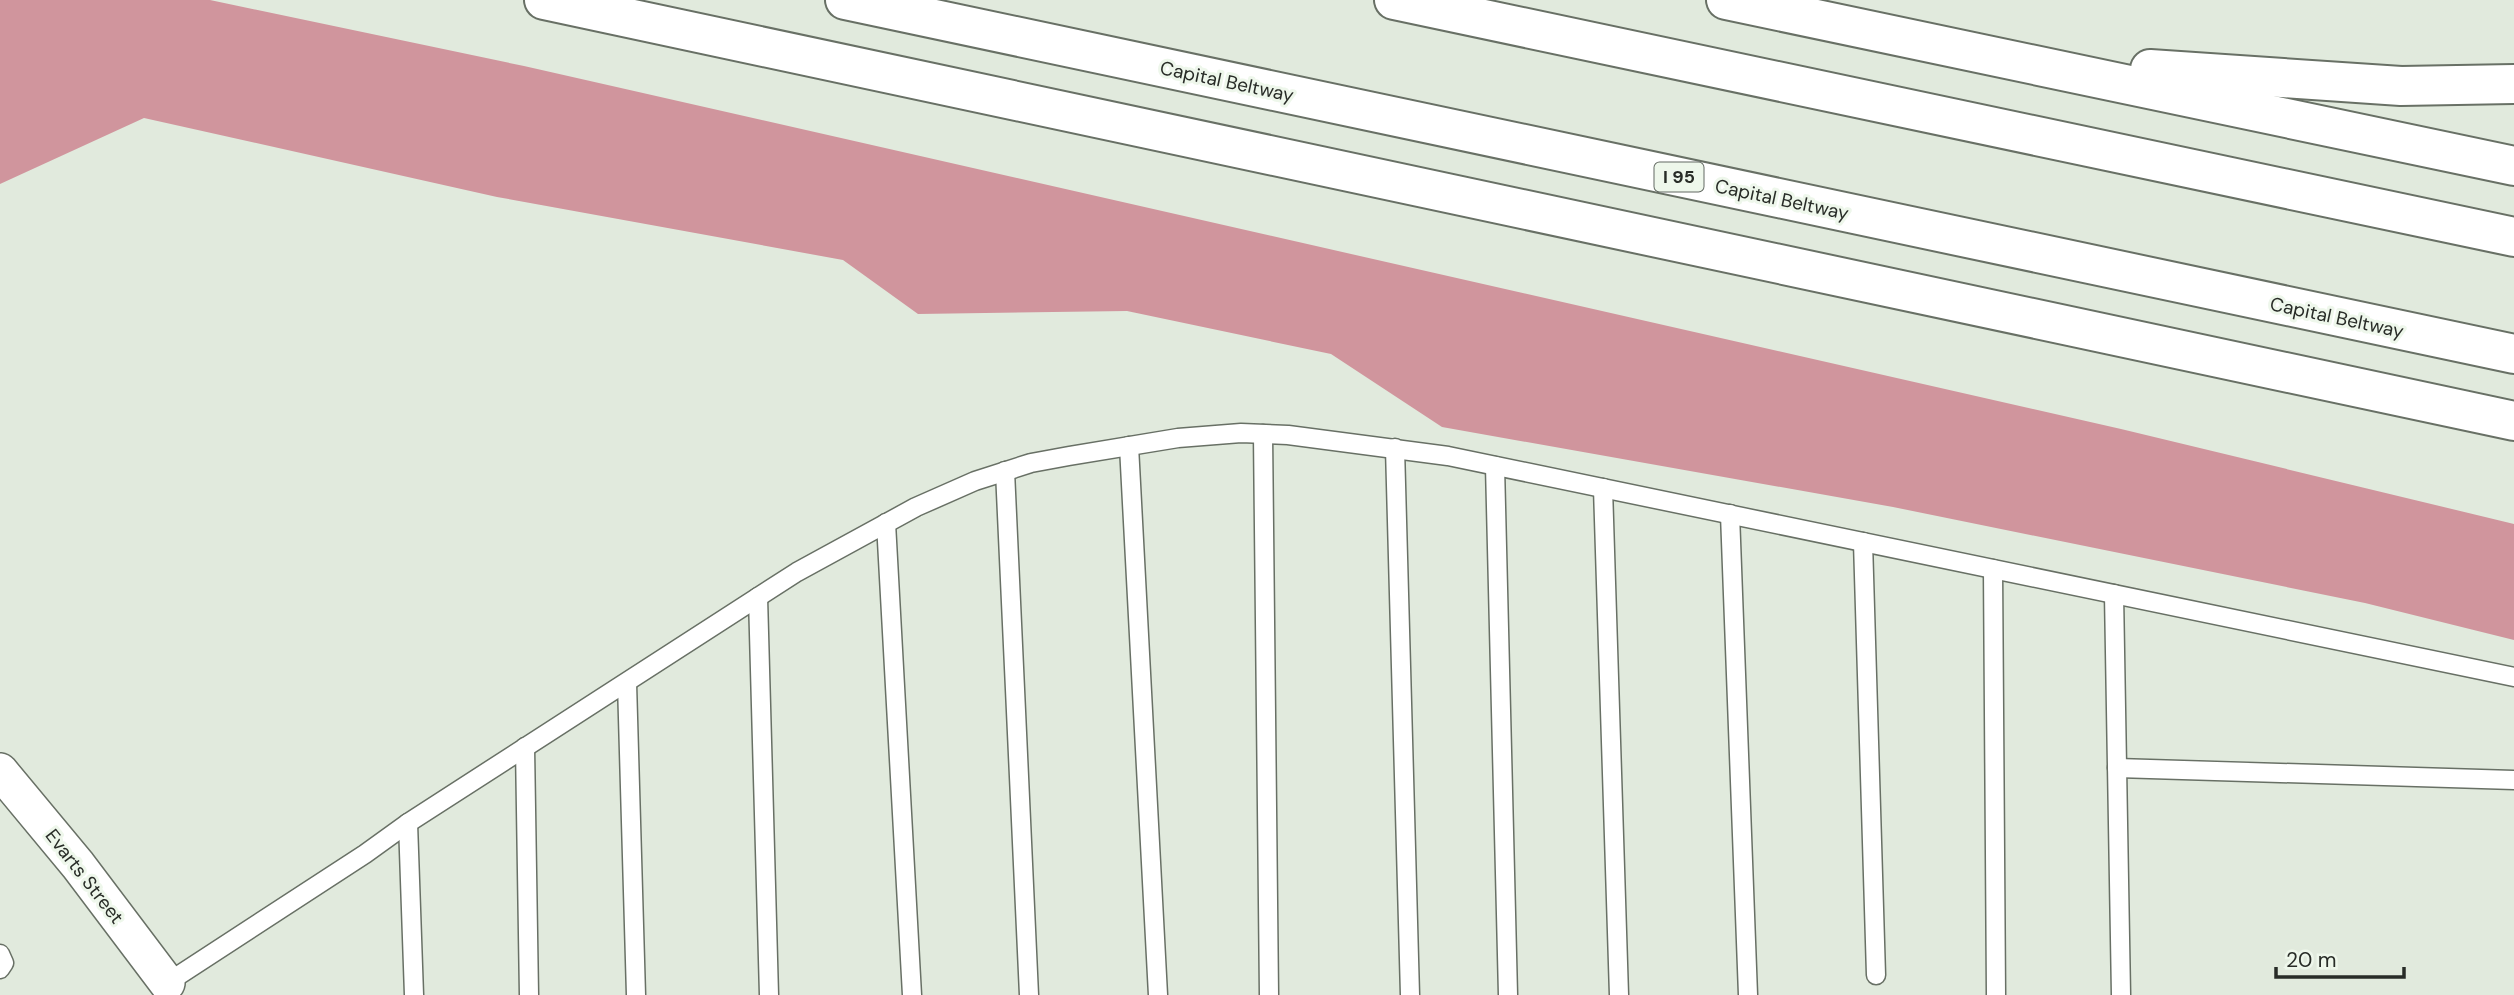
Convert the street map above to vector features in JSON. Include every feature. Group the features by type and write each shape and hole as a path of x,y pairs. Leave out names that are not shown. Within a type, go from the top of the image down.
{"highway":[{"path":"544,0 2514,421"},
{"name":"Capital Beltway","path":"845,0 2514,354"},
{"path":"1394,0 2514,237"},
{"path":"1726,0 2514,166"},
{"path":"1994,57 2400,86 2514,84"},
{"path":"2371,391 2514,439"}],"street":[{"name":"Evarts Street","path":"0,771 78,865 167,983"}],"lane":[{"path":"167,983 354,862 408,823 797,572 886,523 963,486 1031,463 1178,438 1241,433 1288,435 1395,448 1603,488 2514,677"},
{"path":"1262,434 1269,995"},
{"path":"1129,446 1158,995"},
{"path":"1395,448 1410,995"},
{"path":"1495,466 1508,995"},
{"path":"1005,471 1029,995"},
{"path":"1603,488 1619,995"},
{"path":"1730,514 1748,995"},
{"path":"886,523 912,995"},
{"path":"1863,542 1876,975"},
{"path":"1993,569 1996,995"},
{"path":"2114,594 2121,995"},
{"path":"758,597 769,995"},
{"path":"627,682 636,995"},
{"path":"525,747 528,995"},
{"path":"2117,768 2514,780"},
{"path":"408,823 414,995"},
{"path":"0,954 4,964 0,969"}],"shaded area":[{"path":"0,0 210,0 524,66 2121,429 2514,524 2514,640 2365,603 1893,507 1442,427 1331,354 1127,311 918,314 843,260 497,197 144,118 0,184"}]}
